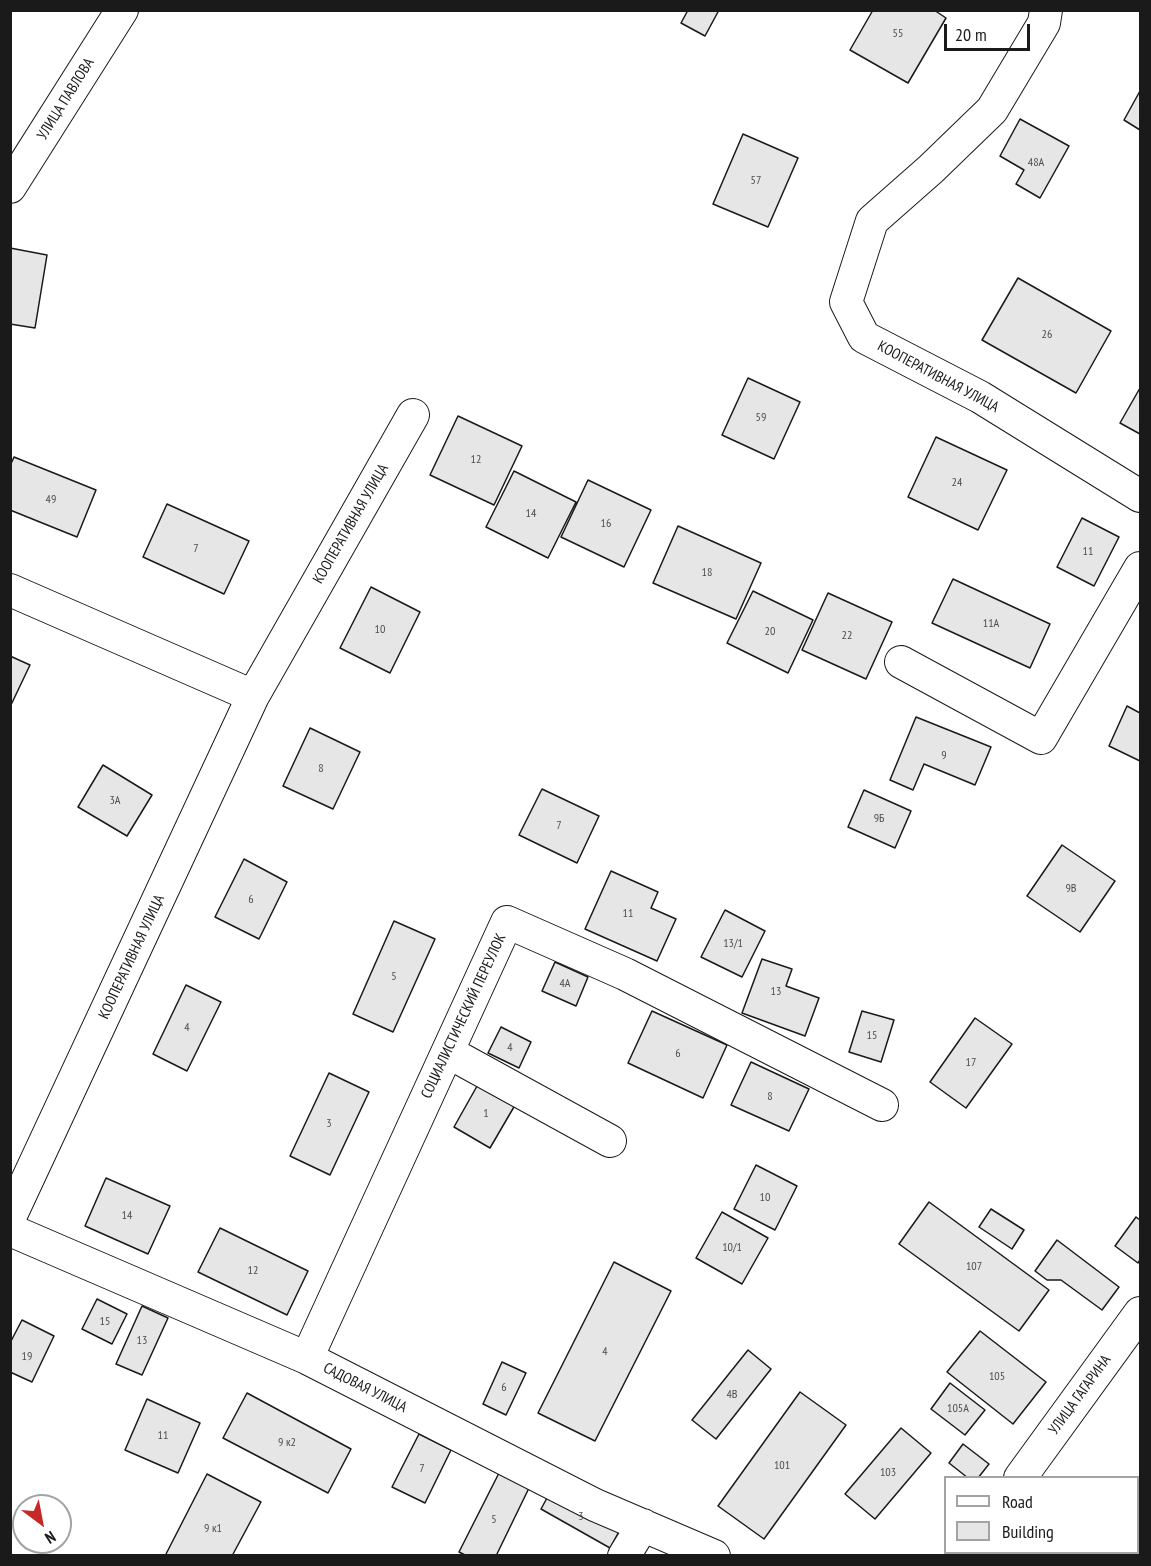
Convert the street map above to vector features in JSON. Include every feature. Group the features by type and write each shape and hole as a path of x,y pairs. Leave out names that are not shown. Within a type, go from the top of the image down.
{"street":[{"name":"УЛИЦА ПАВЛОВА","path":"10,188 122,10"},
{"name":"КООПЕРАТИВНАЯ УЛИЦА","path":"1046,10 1044,23 992,110 873,221 846,302 864,337 980,397 1140,496"},
{"name":"КООПЕРАТИВНАЯ УЛИЦА","path":"10,1217 253,696 414,415"},
{"path":"901,662 1041,738 1140,568"},
{"path":"10,590 253,696"},
{"name":"СОЦИАЛИСТИЧЕСКИЙ ПЕРЕУЛОК","path":"307,1358 507,922 625,974 882,1105"},
{"path":"448,1052 610,1141"},
{"name":"САДОВАЯ УЛИЦА","path":"10,1230 307,1358 595,1504 714,1556"},
{"name":"УЛИЦА ГАГАРИНА","path":"1021,1476 1140,1314"},
{"path":"624,1556 643,1525"}],"building":[{"path":"688,10 719,10 705,36 681,23"},
{"path":"873,10 934,10 946,18 908,83 850,50"},
{"path":"1140,91 1140,130 1124,120"},
{"path":"1020,119 1069,146 1040,198 1016,184 1024,170 1000,156"},
{"path":"743,134 798,158 768,227 713,204"},
{"path":"10,248 47,255 35,328 10,324"},
{"path":"1018,278 1111,331 1076,393 982,340"},
{"path":"748,378 800,402 774,459 722,435"},
{"path":"1140,388 1140,434 1120,423"},
{"path":"458,416 522,446 494,505 430,475"},
{"path":"936,437 1007,470 978,530 908,497"},
{"path":"14,457 96,490 77,537 10,510 10,466"},
{"path":"514,471 576,502 548,558 486,527"},
{"path":"588,480 651,510 624,567 561,537"},
{"path":"167,504 249,541 224,594 143,557"},
{"path":"1082,518 1119,537 1094,586 1057,567"},
{"path":"678,526 761,563 736,619 653,583"},
{"path":"953,579 1050,624 1030,668 932,623"},
{"path":"371,587 420,612 390,673 340,648"},
{"path":"753,591 813,620 788,673 727,643"},
{"path":"828,593 892,622 866,679 802,650"},
{"path":"10,656 30,665 10,707"},
{"path":"1127,706 1140,713 1140,761 1109,746"},
{"path":"916,717 991,747 975,785 924,764 913,790 890,780"},
{"path":"310,728 360,752 333,809 283,786"},
{"path":"103,765 152,795 127,836 78,807"},
{"path":"542,789 599,816 577,863 519,835"},
{"path":"864,790 911,811 895,848 848,827"},
{"path":"1062,845 1115,881 1080,932 1027,896"},
{"path":"244,859 287,882 259,939 215,917"},
{"path":"611,871 658,892 651,908 676,919 657,961 585,929"},
{"path":"725,910 765,931 742,977 701,957"},
{"path":"394,921 435,939 393,1032 353,1014"},
{"path":"762,959 792,969 786,986 819,998 805,1036 742,1013"},
{"path":"555,962 588,977 576,1006 542,991"},
{"path":"186,985 221,1002 187,1071 153,1054"},
{"path":"652,1011 727,1045 703,1098 628,1063"},
{"path":"862,1011 894,1020 881,1062 849,1052"},
{"path":"975,1018 1012,1044 966,1108 930,1082"},
{"path":"501,1027 531,1042 519,1068 488,1053"},
{"path":"751,1062 809,1089 789,1131 731,1105"},
{"path":"329,1073 369,1092 330,1175 290,1156"},
{"path":"481,1079 518,1100 490,1148 454,1127"},
{"path":"756,1165 797,1186 775,1230 734,1209"},
{"path":"106,1178 170,1206 148,1254 85,1226"},
{"path":"929,1202 1049,1290 1019,1331 899,1244"},
{"path":"991,1209 1024,1230 1012,1249 979,1227"},
{"path":"722,1212 768,1238 742,1284 696,1258"},
{"path":"1136,1217 1140,1220 1140,1260 1138,1263 1115,1246"},
{"path":"220,1228 308,1271 287,1315 198,1272"},
{"path":"1057,1240 1119,1287 1102,1310 1061,1280 1047,1280 1035,1271"},
{"path":"614,1262 671,1291 595,1441 538,1413"},
{"path":"97,1299 127,1314 112,1344 82,1329"},
{"path":"142,1306 168,1318 142,1375 116,1364"},
{"path":"22,1320 54,1336 32,1382 10,1372 10,1343"},
{"path":"980,1331 1046,1382 1013,1424 947,1372"},
{"path":"748,1350 771,1369 716,1439 692,1420"},
{"path":"502,1362 526,1373 506,1415 483,1404"},
{"path":"950,1383 985,1410 965,1435 931,1409"},
{"path":"800,1392 846,1425 764,1539 718,1506"},
{"path":"247,1393 351,1449 328,1493 223,1438"},
{"path":"147,1399 200,1423 178,1473 125,1450"},
{"path":"901,1428 931,1453 875,1519 845,1494"},
{"path":"419,1434 451,1450 425,1503 392,1487"},
{"path":"963,1444 989,1464 980,1476 965,1476 949,1463"},
{"path":"499,1473 529,1488 496,1556 467,1556 459,1552"},
{"path":"207,1474 261,1502 232,1556 165,1556"},
{"path":"553,1487 622,1526 610,1548 541,1509"},
{"path":"1140,1518 1140,1556 1114,1556 1115,1554 1139,1554"},
{"path":"1048,1554 1102,1554 1104,1556 1050,1556"}]}
